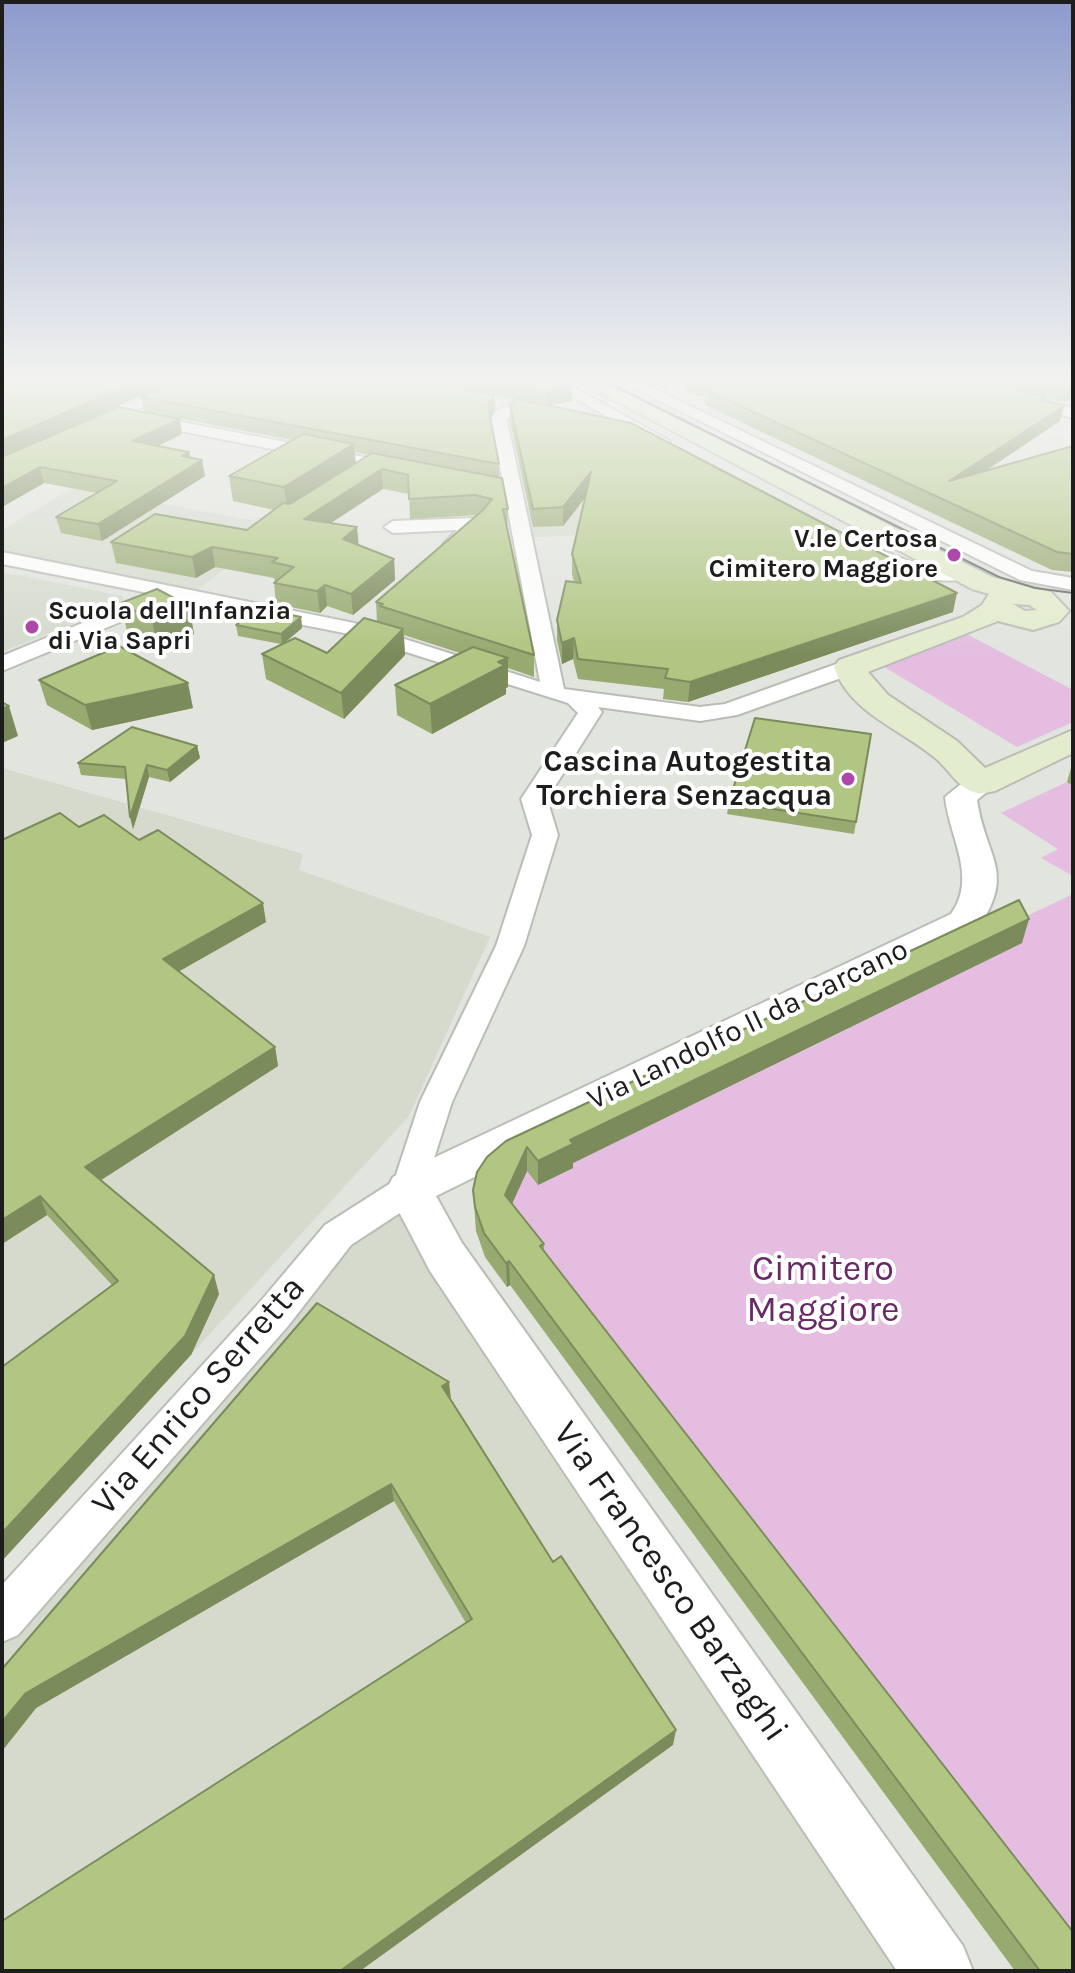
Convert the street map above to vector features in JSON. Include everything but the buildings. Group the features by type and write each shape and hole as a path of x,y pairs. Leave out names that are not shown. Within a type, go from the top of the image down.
{"main road":[{"path":"762,471 1005,597 1073,586"},
{"path":"1005,597 983,631 967,641 854,676 866,696 948,749 965,772 972,788 1073,740"}],"street":[{"path":"409,471 418,473"},
{"path":"409,1189 436,1102 510,946 545,835 534,799 590,712 564,696 511,471"},
{"path":"812,471 1027,576 1073,586"},
{"path":"455,480 513,482"},
{"path":"393,527 476,524 432,562"},
{"path":"865,547 906,569 951,576 1005,597"},
{"path":"2,558 354,629 564,696 715,713 854,676"},
{"path":"2,664 175,592"},
{"path":"354,629 372,614"},
{"name":"Via Landolfo II da Carcano","path":"409,1189 964,922 981,895 981,872 961,803 972,788"},
{"name":"Via Enrico Serretta","path":"2,1619 274,1314 338,1235 409,1189"},
{"name":"Via Francesco Barzaghi","path":"409,1189 446,1257 938,1971"}],"shaded area":[{"path":"72,488 281,525 192,594 2,557 2,530"},
{"path":"619,503 639,531 527,538 521,508"},
{"name":"Scuola dell'Infanzia di Via Sapri","path":"2,572 123,596 124,603 2,652"},
{"path":"2,768 303,854 299,870 490,937 409,1116 2,1561"},
{"path":"405,1203 917,1971 2,1971 2,1642 362,1229"}],"green space":[{"path":"959,630 1073,690 1073,722 1017,747 876,662"},
{"path":"1073,779 1073,876 1041,858 1058,849 1001,813"},
{"name":"Cimitero Maggiore","path":"1073,894 1073,1971 510,1285 507,1287 485,1257 488,1255 476,1231 475,1205 553,1143"}],"tram line":[{"path":"786,471 999,577 1035,588 1073,593"}],"place":[{"name":"V.le Certosa Cimitero Maggiore","path":"954,555"},
{"name":"Scuola dell'Infanzia di Via Sapri","path":"32,627"},
{"name":"Cascina Autogestita Torchiera Senzacqua","path":"848,779"}]}
